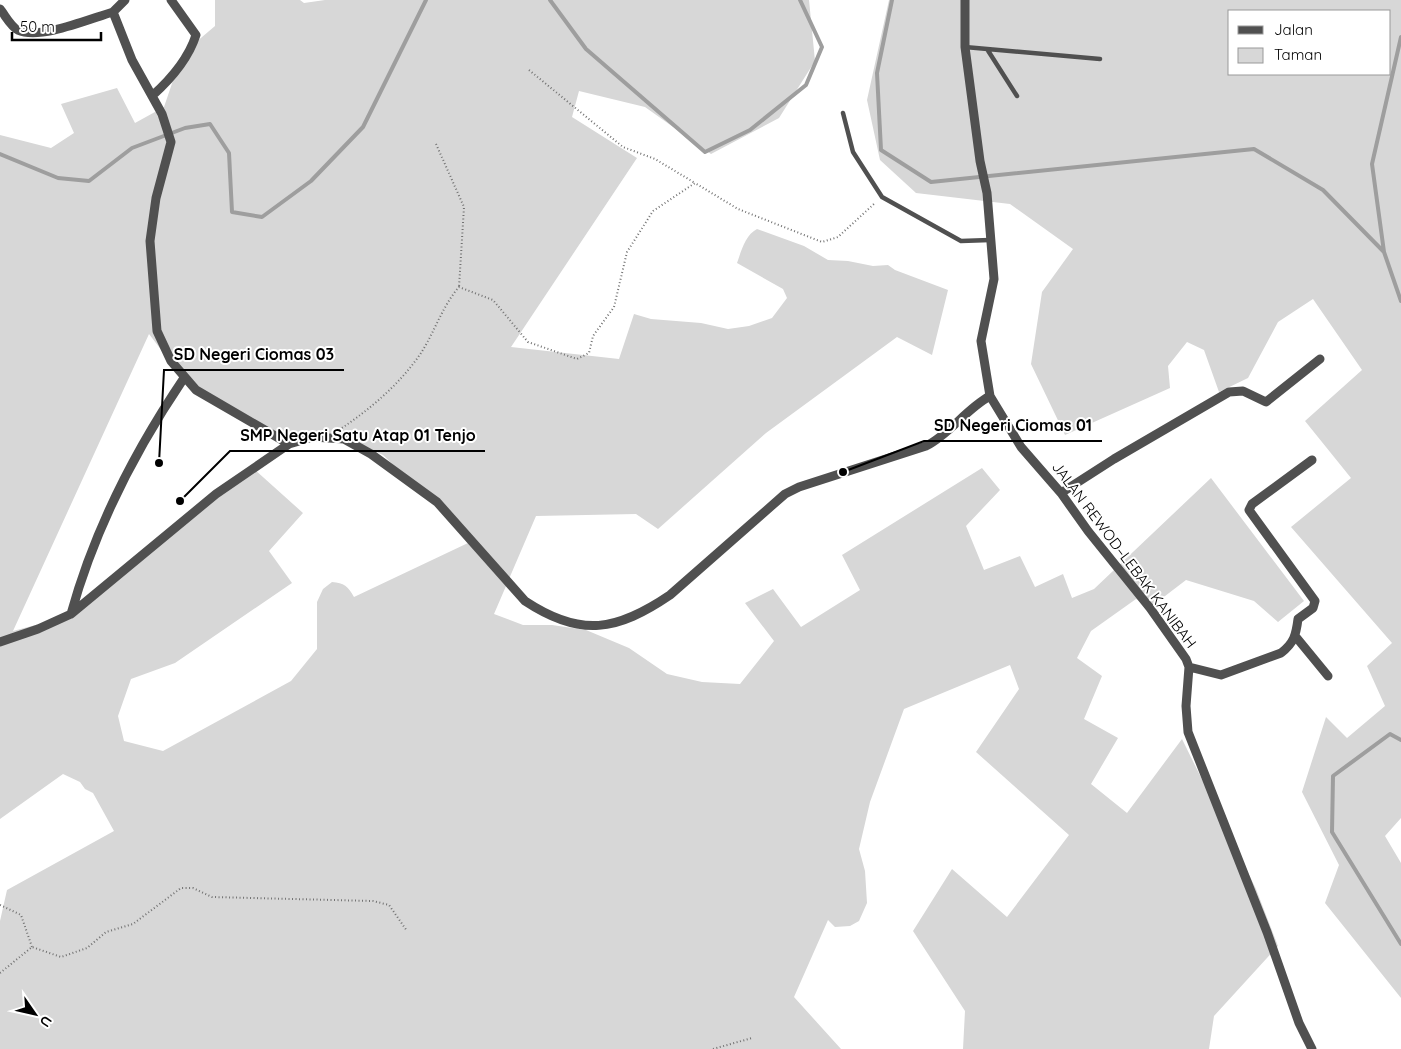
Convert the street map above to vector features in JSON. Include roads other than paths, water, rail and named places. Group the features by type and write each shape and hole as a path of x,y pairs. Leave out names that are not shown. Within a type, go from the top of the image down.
{"street":[{"path":"0,9 16,30 29,33 51,30 113,12 125,0"},
{"path":"152,96 173,78 193,44 196,35 171,0"},
{"path":"0,642 38,629 71,614 216,494 288,444 313,437 344,439 372,454 437,502 525,601 542,612 586,625 614,625 654,606 670,595 785,494 799,487 938,441 978,403 990,396 981,341 994,279 987,193 980,161 965,47 965,0"},
{"path":"113,12 132,60 162,114 171,142 156,198 150,241 157,331 171,362 196,390 288,444"},
{"path":"1062,493 1114,459 1230,392 1244,391 1266,402 1320,359"},
{"path":"71,614 81,578 123,483 165,407 184,378"},
{"name":"JALAN REWOD–LEBAK KANIBAH","path":"990,396 1021,446 1062,493 1088,531 1150,608 1190,667 1186,706 1188,732 1267,932 1299,1023 1312,1049"},
{"path":"1190,667 1221,675 1282,653 1290,647 1296,637 1298,619 1313,608 1315,601 1249,510 1252,504 1312,460"},
{"path":"1296,637 1328,676"}],"lane":[{"path":"965,47 1100,59"},
{"path":"987,49 1017,96"},
{"path":"843,113 853,152 882,196 961,241 990,240"}],"waterway":[{"path":"0,154 58,178 89,181 132,148 185,128 210,124 229,153 232,212 262,217 311,181 363,127 426,0"},
{"path":"550,0 586,49 705,152 750,130 806,85 822,47 800,0"},
{"path":"892,0 877,73 881,150 931,182 1254,149 1323,190 1384,252"},
{"path":"1401,37 1372,164 1384,252 1401,301"},
{"path":"1401,740 1390,734 1333,776 1332,832 1401,944"}],"place":[{"name":"SD Negeri Ciomas 03","path":"159,463"},
{"name":"SD Negeri Ciomas 01","path":"843,472"},
{"name":"SMP Negeri Satu Atap 01 Tenjo","path":"180,501"}]}
